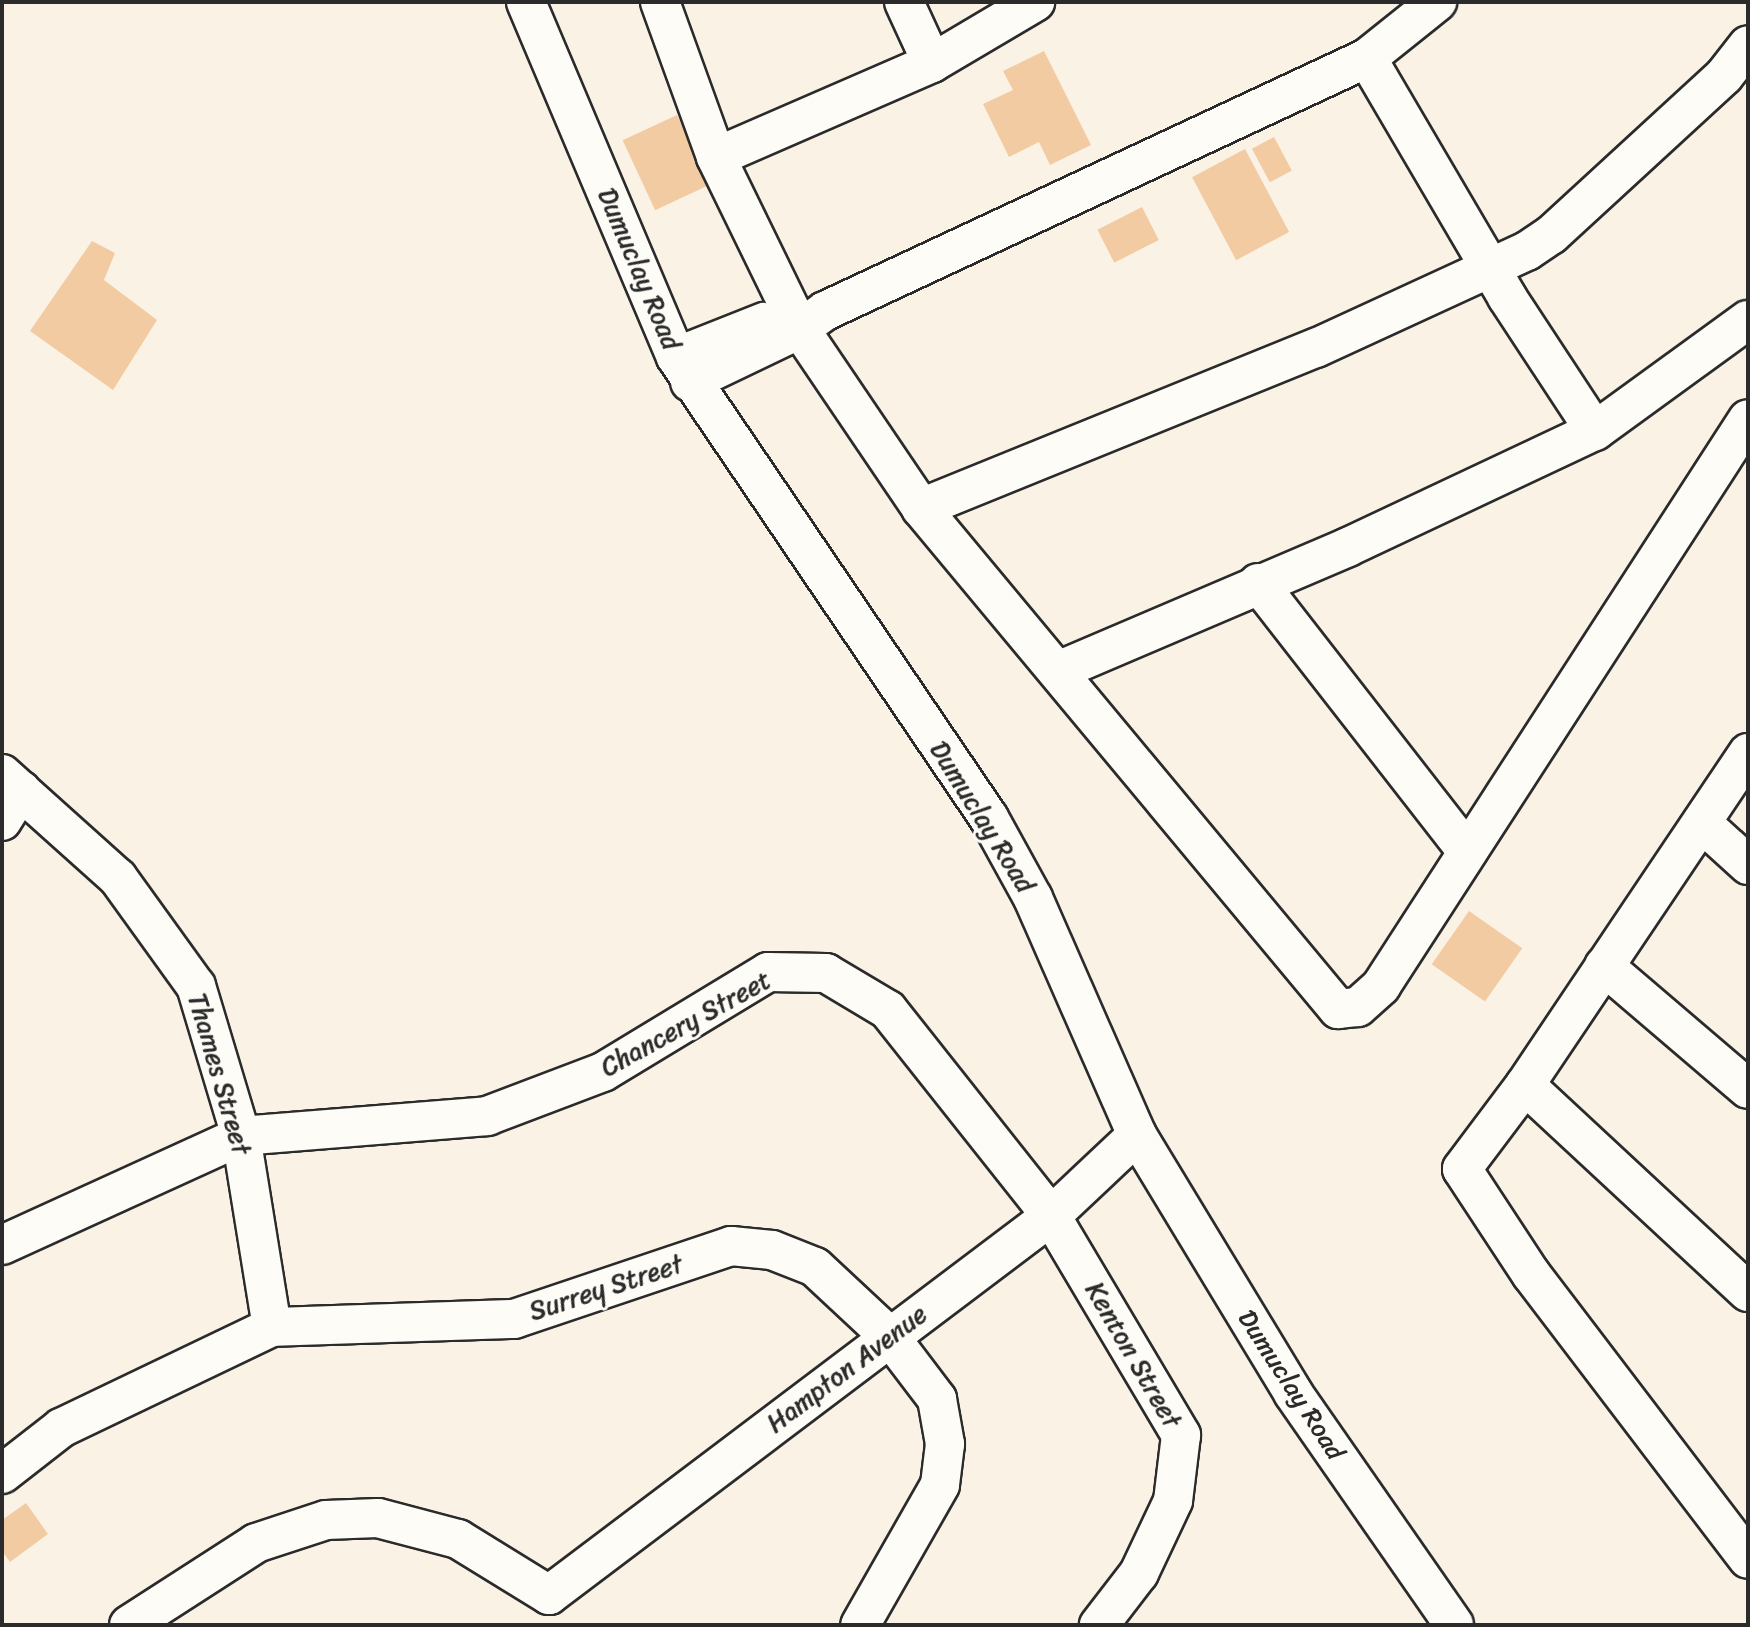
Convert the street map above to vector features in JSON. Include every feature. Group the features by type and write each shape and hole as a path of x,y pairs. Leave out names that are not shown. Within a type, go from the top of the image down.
{"street":[{"name":"Dumuclay Road","path":"526,2 683,370 989,818 1033,898 1137,1135 1293,1393 1454,1625"},
{"path":"660,2 716,157 806,317 921,508 1060,670 1338,1009 1358,1007 1381,986 1465,849 1748,419"},
{"path":"904,2 932,63"},
{"path":"716,157 932,63 1035,2"},
{"path":"683,370 806,317 1367,58 1437,2"},
{"path":"921,508 1316,348 1491,270 1551,235 1724,76 1748,45"},
{"path":"1367,58 1491,270 1595,431"},
{"path":"1060,670 1595,431 1748,320"},
{"path":"1258,583 1465,849"},
{"path":"1741,1537 1531,1274 1462,1169 1525,1085 1748,753"},
{"name":"Thames Street","path":"8,796 118,878 196,986 241,1136 272,1327"},
{"path":"1703,824 1748,865"},
{"path":"1604,966 1748,1089"},
{"name":"Chancery Street","path":"2,1245 241,1136 487,1116 603,1072 768,972 826,973 888,1010 1051,1216"},
{"path":"1525,1085 1748,1292"},
{"name":"Hampton Avenue","path":"547,1610 890,1337 1051,1216 1137,1135"},
{"name":"Kenton Street","path":"1051,1216 1181,1435 1173,1501 1139,1573 1099,1625"},
{"name":"Surrey Street","path":"2,1474 61,1428 272,1327 514,1319 731,1246 772,1250 815,1267 890,1337 937,1399 945,1444 940,1485 860,1625"},
{"path":"129,1625 256,1543 326,1520 378,1518 458,1539 547,1610"}],"building":[{"path":"1044,51 1091,145 1050,165 1039,142 1009,157 983,104 1013,90 1003,71"},
{"path":"677,115 710,185 655,210 623,140"},
{"path":"1274,137 1292,171 1270,182 1252,149"},
{"path":"1245,149 1289,232 1236,260 1192,177"},
{"path":"1142,207 1159,240 1114,263 1097,230"},
{"path":"92,241 115,253 104,280 157,320 113,390 30,331"},
{"path":"1469,911 1522,948 1485,1002 1432,964"},
{"path":"26,1503 48,1534 10,1562 2,1551 2,1520"}]}
